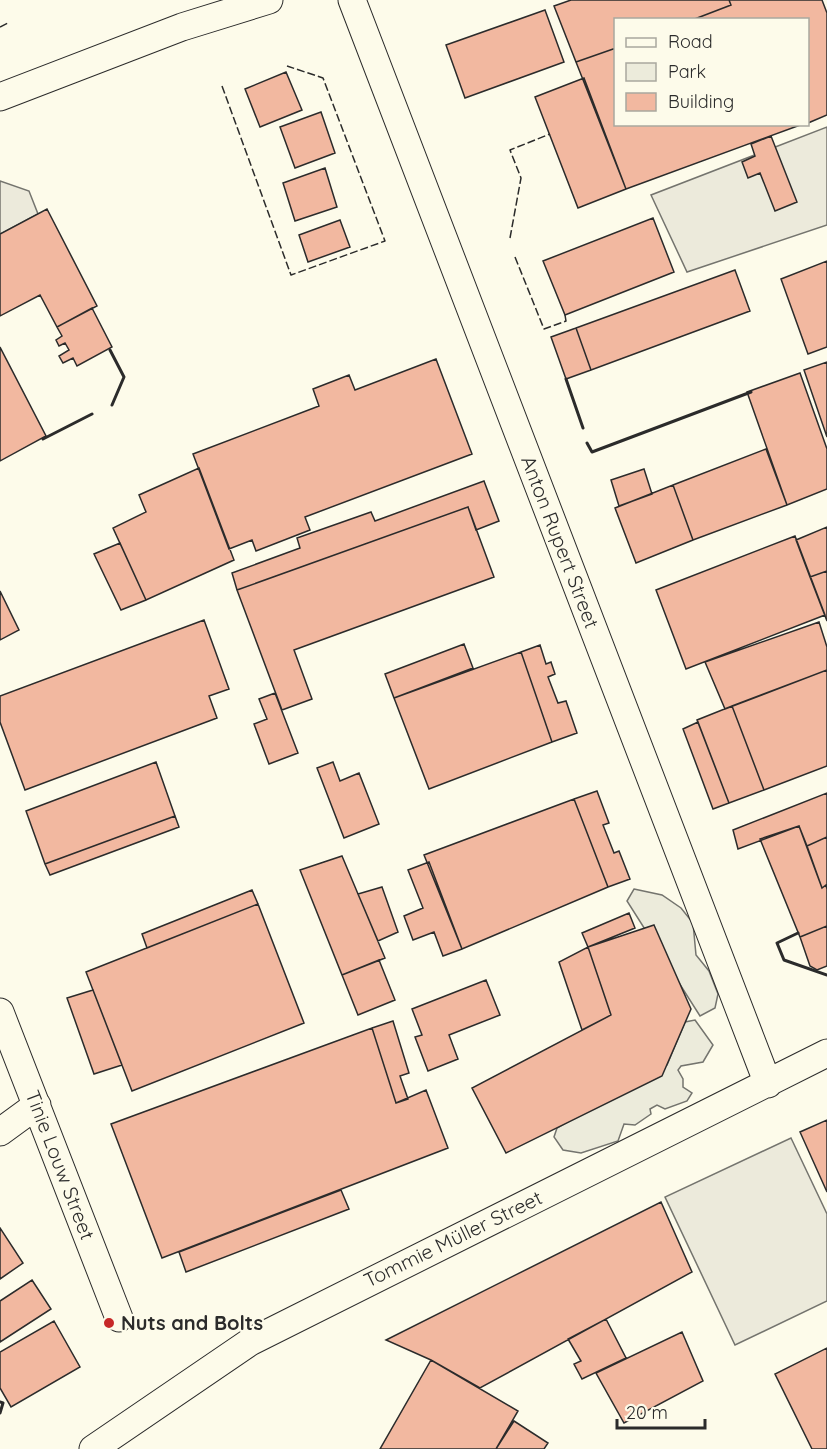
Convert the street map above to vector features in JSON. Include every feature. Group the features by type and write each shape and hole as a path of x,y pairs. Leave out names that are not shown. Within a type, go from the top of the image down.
{"street":[{"path":"0,97 182,27 269,0"},
{"name":"Anton Rupert Street","path":"352,0 768,1084"},
{"name":"Tinie Louw Street","path":"0,1012 119,1318"},
{"name":"Tommie Müller Street","path":"93,1449 250,1342 345,1292 827,1053"},
{"path":"0,1132 37,1105"}],"green space":[{"path":"634,889 662,895 681,908 693,923 696,955 709,971 718,994 715,1008 700,1016 627,901"},
{"path":"695,1020 713,1045 703,1062 681,1066 678,1070 683,1079 683,1087 692,1093 687,1101 665,1109 657,1105 650,1109 651,1114 635,1125 624,1124 618,1141 581,1153 563,1150 554,1137 557,1128 667,1065 685,1022"}],"shaded area":[{"path":"827,127 827,225 687,272 651,195"},
{"path":"0,181 29,191 38,214 0,234"},
{"path":"791,1138 827,1214 827,1301 735,1345 665,1197"}],"building":[{"path":"571,0 729,0 731,5 697,18 614,18 614,49 576,62 554,6"},
{"path":"729,0 822,0 827,13 827,115 809,123 809,18 697,18 731,5"},
{"path":"545,10 564,62 465,98 446,45"},
{"path":"614,49 614,126 798,126 626,189 576,62"},
{"path":"286,72 302,110 260,127 245,89"},
{"path":"584,78 626,189 578,208 535,97"},
{"path":"321,112 335,153 295,168 280,127"},
{"path":"771,136 797,202 775,211 760,173 748,178 742,162 755,156 751,144"},
{"path":"325,168 337,207 295,221 283,183"},
{"path":"47,209 97,306 57,327 40,295 0,316 0,234"},
{"path":"653,218 674,272 565,315 543,261"},
{"path":"340,220 350,247 308,262 299,235"},
{"path":"827,261 827,347 808,354 781,279"},
{"path":"735,270 750,311 591,370 576,328"},
{"path":"92,308 112,347 77,366 73,358 63,363 59,356 69,350 65,343 59,346 56,340 62,336 57,327"},
{"path":"576,328 591,370 566,379 551,337"},
{"path":"0,347 46,436 0,461"},
{"path":"436,359 472,454 305,517 310,530 256,551 252,540 229,549 193,454 319,406 313,389 349,375 355,390"},
{"path":"827,362 827,437 804,370"},
{"path":"800,373 827,449 827,489 787,505 747,392"},
{"path":"766,449 787,505 693,540 673,485"},
{"path":"199,468 234,560 146,600 113,528 146,512 139,495"},
{"path":"644,469 652,494 619,506 611,480"},
{"path":"484,481 499,521 476,530 468,507 237,590 232,573 300,548 297,538 371,512 375,521"},
{"path":"673,485 693,540 636,563 615,508"},
{"path":"468,507 494,577 294,650 312,699 282,710 237,590"},
{"path":"827,527 827,571 810,577 796,540"},
{"path":"795,536 825,615 686,669 656,590"},
{"path":"120,543 146,600 121,610 94,554"},
{"path":"827,571 827,621 810,577"},
{"path":"0,591 19,630 0,640"},
{"path":"204,620 229,689 209,696 217,718 25,790 0,722 0,696"},
{"path":"819,622 827,647 827,670 725,709 705,662"},
{"path":"464,644 473,668 394,698 385,674"},
{"path":"540,645 546,664 551,662 555,674 548,677 558,703 566,701 577,733 552,742 521,652"},
{"path":"521,652 552,742 429,789 394,698"},
{"path":"827,670 827,766 764,790 732,706"},
{"path":"275,693 298,753 269,764 254,724 267,719 259,699"},
{"path":"732,706 764,790 729,803 697,720"},
{"path":"698,722 729,803 713,809 683,729"},
{"path":"156,762 175,816 45,864 26,811"},
{"path":"333,762 340,781 359,773 379,824 344,838 317,768"},
{"path":"597,791 609,823 603,825 614,853 619,851 630,879 608,887 574,799"},
{"path":"827,793 827,837 807,846 799,826 738,849 733,830"},
{"path":"574,799 608,887 462,949 424,855"},
{"path":"175,816 179,827 50,875 45,864"},
{"path":"799,826 822,888 826,885 827,889 827,926 800,937 760,839"},
{"path":"827,837 827,889 826,885 822,888 807,846"},
{"path":"342,856 385,958 342,975 300,870"},
{"path":"429,862 462,949 443,956 434,932 413,940 404,916 423,908 408,870"},
{"path":"382,887 398,932 378,941 358,894"},
{"path":"252,890 258,904 147,948 142,934"},
{"path":"258,904 304,1023 132,1091 86,972"},
{"path":"629,913 635,928 588,947 582,933"},
{"path":"654,925 691,1009 662,1076 506,1153 472,1088 611,1015 588,947"},
{"path":"827,926 827,966 817,970 810,966 800,937"},
{"path":"588,947 611,1015 582,1030 559,962"},
{"path":"379,960 395,1000 358,1015 342,975"},
{"path":"486,980 500,1015 449,1035 458,1059 428,1071 415,1037 422,1035 412,1009"},
{"path":"93,990 122,1065 94,1074 67,998"},
{"path":"393,1021 409,1073 400,1076 408,1099 396,1103 372,1028"},
{"path":"372,1028 396,1103 426,1090 448,1148 162,1258 111,1124"},
{"path":"827,1120 827,1192 800,1132"},
{"path":"341,1190 349,1209 186,1272 179,1252"},
{"path":"661,1202 692,1272 480,1388 431,1360 386,1340"},
{"path":"0,1228 23,1263 0,1279"},
{"path":"32,1280 51,1309 0,1342 0,1301"},
{"path":"606,1319 626,1358 582,1379 574,1364 581,1361 568,1339"},
{"path":"54,1321 80,1367 11,1407 0,1388 0,1352"},
{"path":"682,1332 703,1381 624,1423 596,1373"},
{"path":"827,1348 827,1449 812,1449 775,1374"},
{"path":"431,1360 518,1411 496,1449 380,1449"},
{"path":"514,1421 548,1443 544,1449 496,1449"}],"fence":[{"path":"0,27 8,23"},
{"path":"222,86 291,275 385,241 323,78 287,66"},
{"path":"510,238 521,178 510,150 550,134"},
{"path":"515,257 544,329 566,321 565,315"}],"wall":[{"path":"110,350 124,377 112,405"},
{"path":"566,379 583,428"},
{"path":"587,443 592,452 751,392"},
{"path":"43,439 92,414"},
{"path":"798,933 777,943 784,960 827,975"},
{"path":"0,1402 3,1403 0,1413"}],"place":[{"name":"Nuts and Bolts","path":"109,1323"}]}
